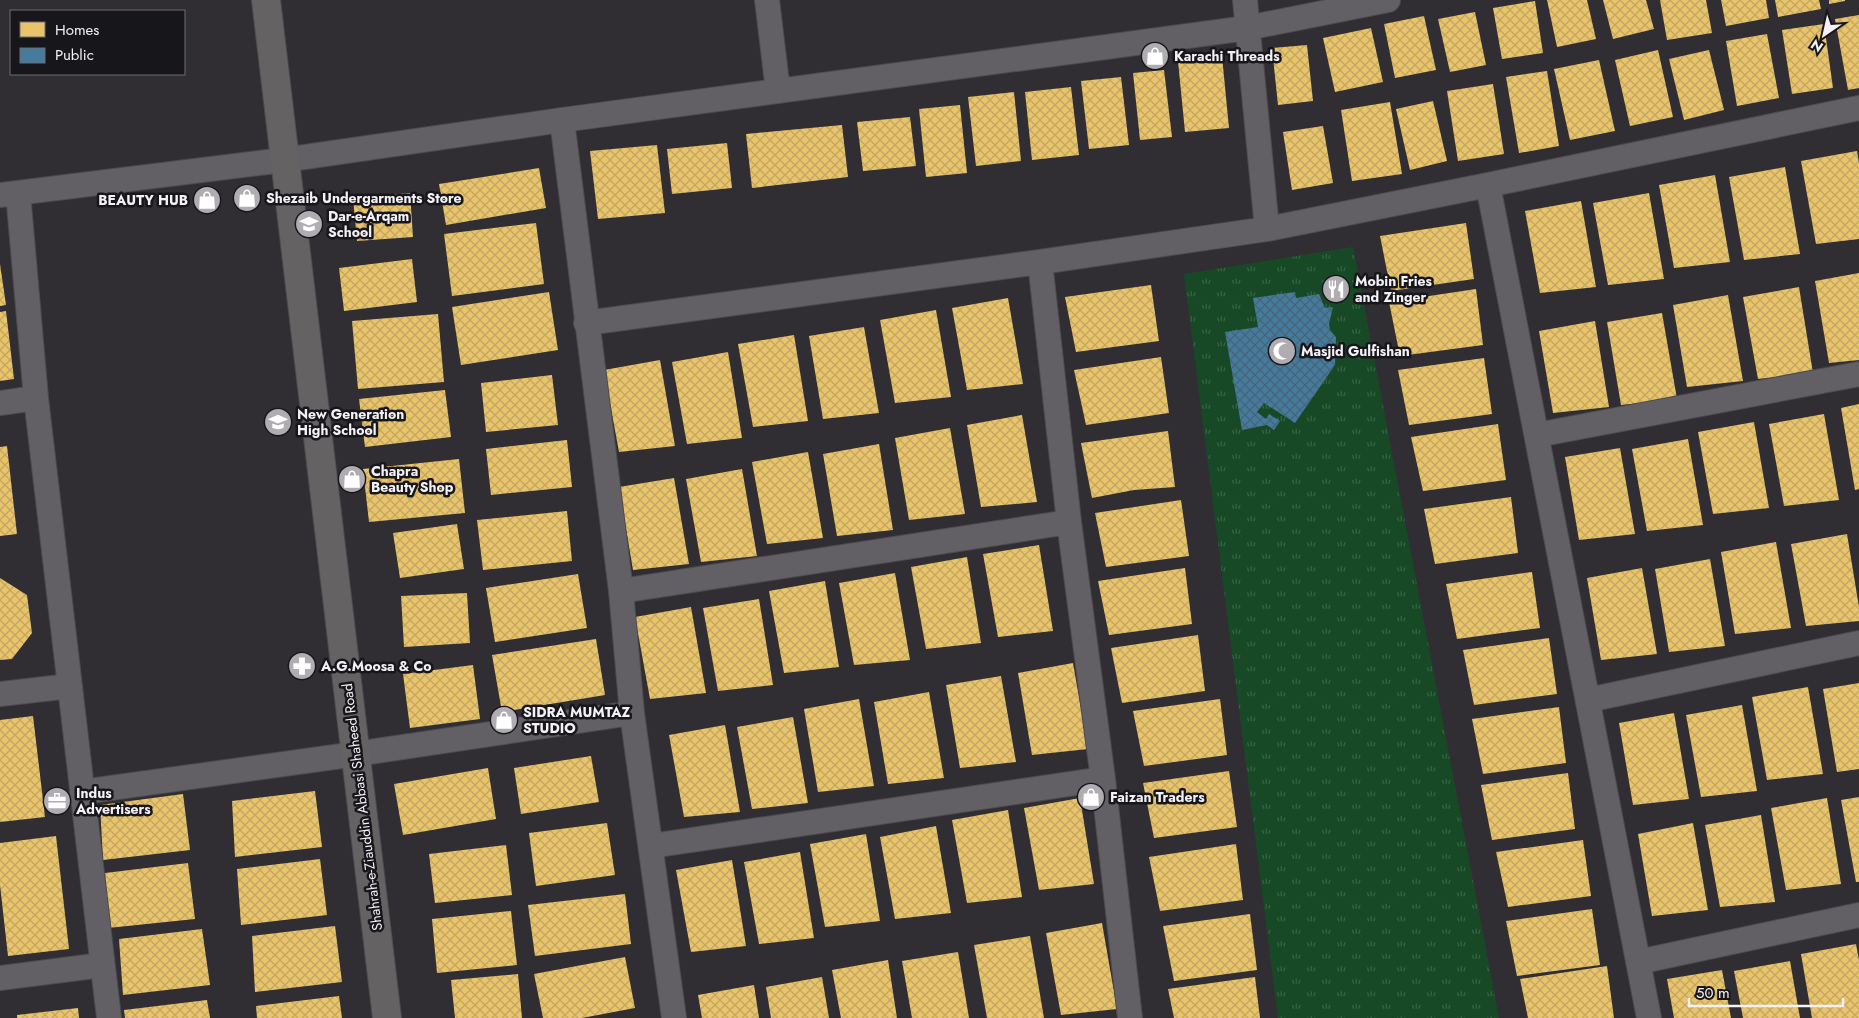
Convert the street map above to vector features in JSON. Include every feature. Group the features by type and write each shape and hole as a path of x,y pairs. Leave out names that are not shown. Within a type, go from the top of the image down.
{"street":[{"name":"Shahrah-e-Ziauddin Abbasi Shaheed Road","path":"266,0 387,1018"},
{"path":"767,0 778,91"},
{"path":"1245,0 1267,229"},
{"path":"109,1018 36,398 9,194 284,160 562,120 1247,28 1388,0"},
{"path":"586,323 1040,262 1267,229 1859,108"},
{"path":"562,120 621,591 632,713 674,1018"},
{"path":"1488,185 1649,1018"},
{"path":"1040,262 1069,522 1103,779 1130,1018"},
{"path":"1537,435 1859,374"},
{"path":"0,403 36,398"},
{"path":"621,591 1069,522"},
{"path":"1588,700 1859,643"},
{"path":"0,694 70,686"},
{"path":"82,792 632,713"},
{"path":"651,846 1103,779"},
{"path":"1638,962 1859,915"},
{"path":"0,978 102,965"}],"green space":[{"path":"1353,247 1499,1018 1278,1018 1184,274"}],"building: Homes":[{"path":"1547,0 1587,0 1596,39 1557,47"},
{"path":"1603,0 1646,0 1654,29 1613,39"},
{"path":"1660,0 1706,0 1712,33 1667,40"},
{"path":"1721,0 1766,0 1769,18 1726,26"},
{"path":"1775,0 1819,0 1821,9 1778,17"},
{"path":"1829,0 1845,0 1845,1 1829,4"},
{"path":"1535,1 1543,53 1502,59 1493,8"},
{"path":"1475,12 1486,65 1450,72 1438,19"},
{"path":"1859,15 1859,88 1848,90 1835,19"},
{"path":"1424,16 1436,70 1395,78 1384,24"},
{"path":"1824,24 1833,88 1792,94 1782,30"},
{"path":"1371,28 1383,82 1335,92 1323,38"},
{"path":"1767,34 1779,98 1737,106 1726,41"},
{"path":"1307,45 1313,101 1278,105 1272,48"},
{"path":"1658,50 1673,117 1630,126 1615,60"},
{"path":"1709,50 1724,110 1684,120 1669,59"},
{"path":"1222,56 1229,128 1185,132 1178,61"},
{"path":"1599,60 1615,131 1570,140 1554,69"},
{"path":"1164,70 1172,137 1140,140 1133,73"},
{"path":"1547,71 1559,146 1519,153 1506,77"},
{"path":"1121,77 1129,145 1089,149 1081,81"},
{"path":"1493,84 1504,154 1458,161 1447,91"},
{"path":"1071,87 1079,155 1032,160 1025,92"},
{"path":"1014,92 1021,161 976,166 968,97"},
{"path":"1433,101 1447,161 1410,170 1396,109"},
{"path":"1390,102 1402,174 1352,181 1341,110"},
{"path":"960,105 967,173 926,177 919,109"},
{"path":"910,117 916,166 863,171 857,122"},
{"path":"842,125 848,177 752,188 746,134"},
{"path":"1323,126 1333,183 1292,190 1283,132"},
{"path":"727,143 732,188 672,194 667,149"},
{"path":"657,145 665,213 598,219 590,151"},
{"path":"1857,151 1859,163 1859,239 1816,244 1801,161"},
{"path":"1785,167 1800,254 1744,260 1729,177"},
{"path":"539,168 546,208 446,225 439,184"},
{"path":"1715,175 1730,262 1674,268 1659,185"},
{"path":"410,193 413,237 357,241 353,198"},
{"path":"1649,193 1664,279 1608,285 1593,203"},
{"path":"1581,201 1596,287 1540,293 1525,211"},
{"path":"536,223 544,284 452,296 444,234"},
{"path":"1466,223 1474,279 1391,291 1380,236"},
{"path":"412,259 417,302 344,311 339,268"},
{"path":"0,264 6,305 0,306"},
{"path":"1859,273 1859,360 1829,363 1815,281"},
{"path":"1151,285 1159,341 1076,352 1065,297"},
{"path":"1799,287 1813,373 1758,379 1743,297"},
{"path":"1476,289 1483,345 1400,356 1389,302"},
{"path":"549,292 558,350 461,365 452,307"},
{"path":"1728,295 1743,381 1687,387 1673,305"},
{"path":"1008,298 1023,384 967,390 952,308"},
{"path":"936,310 951,397 895,403 880,320"},
{"path":"6,311 14,379 0,381 0,312"},
{"path":"1662,313 1677,399 1621,405 1607,322"},
{"path":"438,314 444,382 358,389 352,321"},
{"path":"1595,321 1609,407 1553,413 1539,331"},
{"path":"864,327 879,413 823,419 809,336"},
{"path":"794,335 808,421 753,427 738,344"},
{"path":"728,352 742,438 687,444 672,362"},
{"path":"1161,357 1169,413 1086,425 1074,370"},
{"path":"1484,358 1492,414 1409,425 1398,370"},
{"path":"660,360 675,446 619,452 604,370"},
{"path":"552,375 558,425 486,432 481,383"},
{"path":"445,390 451,437 365,447 359,399"},
{"path":"1859,404 1859,489 1855,490 1841,408"},
{"path":"1824,414 1839,500 1784,506 1769,424"},
{"path":"1022,415 1037,502 981,507 967,425"},
{"path":"1754,422 1769,508 1713,514 1698,432"},
{"path":"1498,424 1506,480 1423,491 1411,437"},
{"path":"950,428 965,514 909,520 895,438"},
{"path":"1168,431 1175,487 1134,490 1092,498 1081,443"},
{"path":"1688,439 1703,525 1647,531 1632,449"},
{"path":"567,440 572,487 491,495 486,449"},
{"path":"879,444 893,530 837,536 823,454"},
{"path":"7,446 17,534 0,536 0,447"},
{"path":"1620,448 1635,534 1579,540 1565,457"},
{"path":"808,452 823,538 767,544 752,462"},
{"path":"459,459 465,513 369,522 363,469"},
{"path":"742,469 757,556 701,562 686,479"},
{"path":"674,478 689,564 633,570 619,487"},
{"path":"1511,497 1518,553 1435,564 1424,509"},
{"path":"1181,500 1189,556 1106,567 1095,513"},
{"path":"567,511 572,561 483,570 477,520"},
{"path":"457,524 464,569 400,578 393,533"},
{"path":"1847,534 1859,607 1859,621 1806,626 1791,544"},
{"path":"1776,542 1791,628 1735,634 1721,552"},
{"path":"1039,545 1053,631 998,637 983,554"},
{"path":"967,557 981,643 926,649 911,567"},
{"path":"1710,559 1725,646 1669,652 1655,569"},
{"path":"1185,568 1192,624 1109,635 1098,581"},
{"path":"1642,568 1657,654 1601,660 1587,578"},
{"path":"1532,572 1540,628 1457,639 1446,584"},
{"path":"895,573 910,660 854,665 839,583"},
{"path":"578,574 587,628 495,642 486,588"},
{"path":"0,578 27,595 32,633 12,659 0,660"},
{"path":"825,581 839,667 784,673 769,591"},
{"path":"467,593 470,643 404,647 401,596"},
{"path":"759,599 773,685 718,691 703,608"},
{"path":"691,607 706,693 650,699 635,617"},
{"path":"1198,635 1205,691 1122,703 1111,648"},
{"path":"1549,638 1557,694 1474,705 1463,650"},
{"path":"596,639 605,695 502,712 492,655"},
{"path":"1073,663 1088,749 1032,755 1018,673"},
{"path":"473,665 480,719 410,728 403,674"},
{"path":"1001,676 1016,762 960,768 946,685"},
{"path":"1859,683 1859,769 1837,772 1823,689"},
{"path":"1808,687 1823,774 1767,780 1752,697"},
{"path":"929,692 944,778 888,784 874,702"},
{"path":"859,699 874,786 818,792 804,709"},
{"path":"1220,699 1227,755 1144,766 1133,711"},
{"path":"1742,705 1757,791 1701,797 1686,715"},
{"path":"1559,707 1566,763 1483,774 1472,719"},
{"path":"1674,713 1689,799 1633,805 1619,723"},
{"path":"33,716 45,817 0,822 0,720"},
{"path":"793,717 808,803 752,809 737,727"},
{"path":"725,725 740,812 684,817 669,735"},
{"path":"591,756 599,802 521,814 514,768"},
{"path":"488,768 496,819 403,835 394,784"},
{"path":"1229,771 1237,827 1154,838 1143,783"},
{"path":"1568,773 1575,829 1492,840 1481,785"},
{"path":"315,791 322,847 235,857 232,801"},
{"path":"183,794 190,850 103,860 100,805"},
{"path":"1859,797 1859,882 1856,882 1841,800"},
{"path":"1080,798 1094,884 1039,890 1024,808"},
{"path":"1827,798 1841,884 1786,890 1771,808"},
{"path":"1008,810 1022,897 967,903 952,820"},
{"path":"1761,815 1775,902 1720,907 1705,825"},
{"path":"607,823 615,875 536,886 529,833"},
{"path":"1693,823 1708,910 1652,916 1638,834"},
{"path":"936,826 951,913 895,919 880,837"},
{"path":"866,834 880,921 825,927 810,844"},
{"path":"56,836 69,949 8,956 0,885 0,843"},
{"path":"1583,840 1591,896 1508,907 1496,852"},
{"path":"1236,844 1243,900 1160,911 1149,857"},
{"path":"506,845 512,895 435,903 429,854"},
{"path":"800,852 814,938 759,944 744,862"},
{"path":"320,859 327,915 241,925 237,869"},
{"path":"732,860 746,946 691,952 676,870"},
{"path":"188,863 195,919 108,928 105,873"},
{"path":"625,894 631,944 535,956 528,905"},
{"path":"1592,909 1600,965 1517,976 1506,921"},
{"path":"511,911 517,965 437,973 432,919"},
{"path":"1250,914 1257,970 1174,981 1163,926"},
{"path":"1102,923 1117,1009 1061,1015 1046,933"},
{"path":"335,926 342,982 255,992 252,936"},
{"path":"202,929 210,985 123,995 119,939"},
{"path":"1030,936 1044,1018 987,1018 974,945"},
{"path":"1856,944 1859,960 1859,1018 1812,1018 1801,954"},
{"path":"958,952 969,1018 912,1018 902,961"},
{"path":"625,957 635,1008 582,1018 543,1018 534,974"},
{"path":"888,960 897,1018 841,1018 832,970"},
{"path":"1790,961 1800,1018 1743,1018 1734,971"},
{"path":"1607,966 1614,1018 1528,1018 1520,979"},
{"path":"1722,970 1731,1018 1674,1018 1667,979"},
{"path":"518,974 522,1018 455,1018 451,980"},
{"path":"822,977 829,1018 771,1018 766,987"},
{"path":"1255,977 1260,1018 1174,1018 1168,989"},
{"path":"754,985 759,1018 702,1018 698,995"},
{"path":"339,996 342,1018 257,1018 256,1006"},
{"path":"207,1000 210,1018 125,1018 124,1010"},
{"path":"78,1008 79,1018 17,1018 17,1015"}],"building: Public":[{"name":"Masjid Gulfishan","path":"1295,292 1296,298 1319,294 1325,308 1333,307 1329,324 1330,330 1336,337 1335,365 1295,423 1264,403 1257,412 1266,419 1269,414 1280,421 1274,430 1267,425 1242,430 1225,332 1258,327 1253,298"}],"place":[{"name":"Karachi Threads","path":"1155,56"},
{"name":"Shezaib Undergarments Store","path":"247,198"},
{"name":"BEAUTY HUB","path":"207,200"},
{"name":"Dar-e-Arqam School","path":"309,224"},
{"name":"Mobin Fries and Zinger","path":"1336,289"},
{"name":"Masjid Gulfishan","path":"1282,351"},
{"name":"New Generation High School","path":"278,422"},
{"name":"Chapra Beauty Shop","path":"352,479"},
{"name":"A.G.Moosa & Co","path":"302,666"},
{"name":"SIDRA MUMTAZ STUDIO","path":"504,720"},
{"name":"Faizan Traders","path":"1091,797"},
{"name":"Indus Advertisers","path":"57,801"}]}
